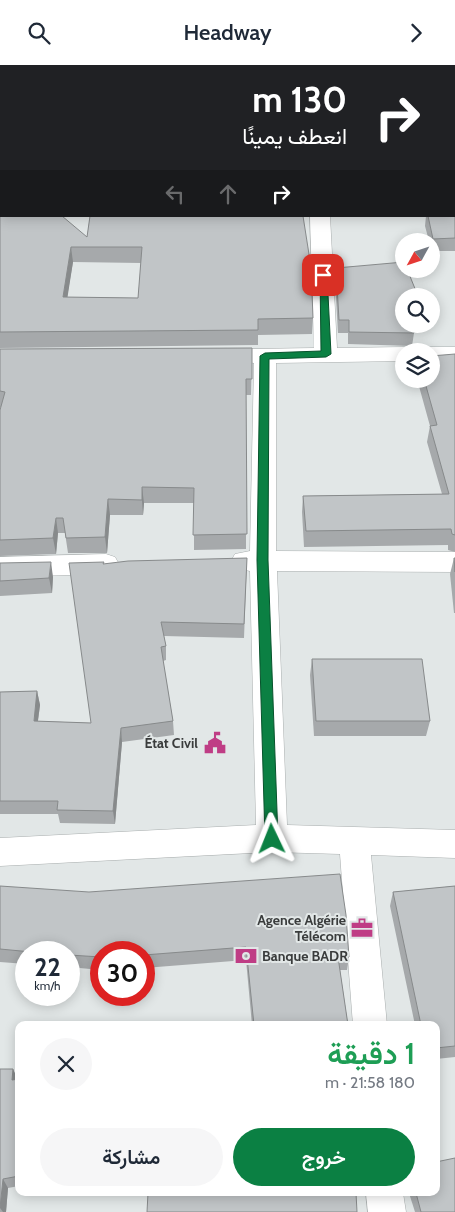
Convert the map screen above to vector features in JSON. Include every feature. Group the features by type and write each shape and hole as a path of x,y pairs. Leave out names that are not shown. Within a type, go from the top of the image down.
{"street":[{"path":"320,217 326,354"},
{"path":"225,356 395,354"},
{"path":"440,354 455,354"},
{"path":"265,356 262,560 272,839"},
{"path":"224,561 455,562"},
{"path":"0,567 126,563"},
{"path":"0,852 272,839 455,844"},
{"path":"354,840 370,1021"},
{"path":"385,1196 387,1212"}],"building":[{"path":"0,217 63,217 87,237 90,217 303,217 311,267 313,318 258,319 258,330 0,332","holes":["71,247 142,247 138,298 63,297"]},
{"path":"428,217 455,217 455,238 440,239 440,233 432,233"},
{"path":"395,263 395,278 411,278 415,288 395,288 395,333 349,332 349,320 339,320 336,268"},
{"path":"252,348 252,379 246,379 247,534 193,535 194,488 142,487 142,500 108,499 105,537 66,538 63,518 56,518 53,538 0,540 0,410 5,392 0,391 0,349"},
{"path":"455,354 455,535 452,534 451,529 306,531 303,496 449,494 430,426 437,425 427,388 440,388 440,355"},
{"path":"247,558 244,624 161,622 166,646 161,647 173,721 121,728 113,811 57,810 58,801 0,801 0,692 37,691 34,721 91,723 69,563 104,562 103,564 128,561"},
{"path":"51,562 49,578 0,581 0,563"},
{"path":"312,659 422,659 430,721 316,721"},
{"name":"Banque BADR","path":"340,874 346,915 349,957 338,957 347,1021 254,1021 246,947 155,954 155,941 90,941 90,956 80,956 80,941 15,941 15,950 0,949 0,886 89,892"},
{"path":"455,886 455,1046 440,1048 440,1021 420,1021 393,892"},
{"path":"0,1069 13,1069 12,1080 15,1080 15,1177 3,1179 0,1208"},
{"path":"455,1158 455,1212 421,1212 417,1196 440,1196 440,1161"},
{"path":"148,1196 356,1196 357,1212 147,1212"}],"place":[{"name":"État Civil","path":"215,743"},
{"name":"Agence Algérie Télécom","path":"362,928"},
{"name":"Banque BADR","path":"246,956"}],"route":[{"path":"272,839 262,560 265,356 326,354 323,275"}]}
